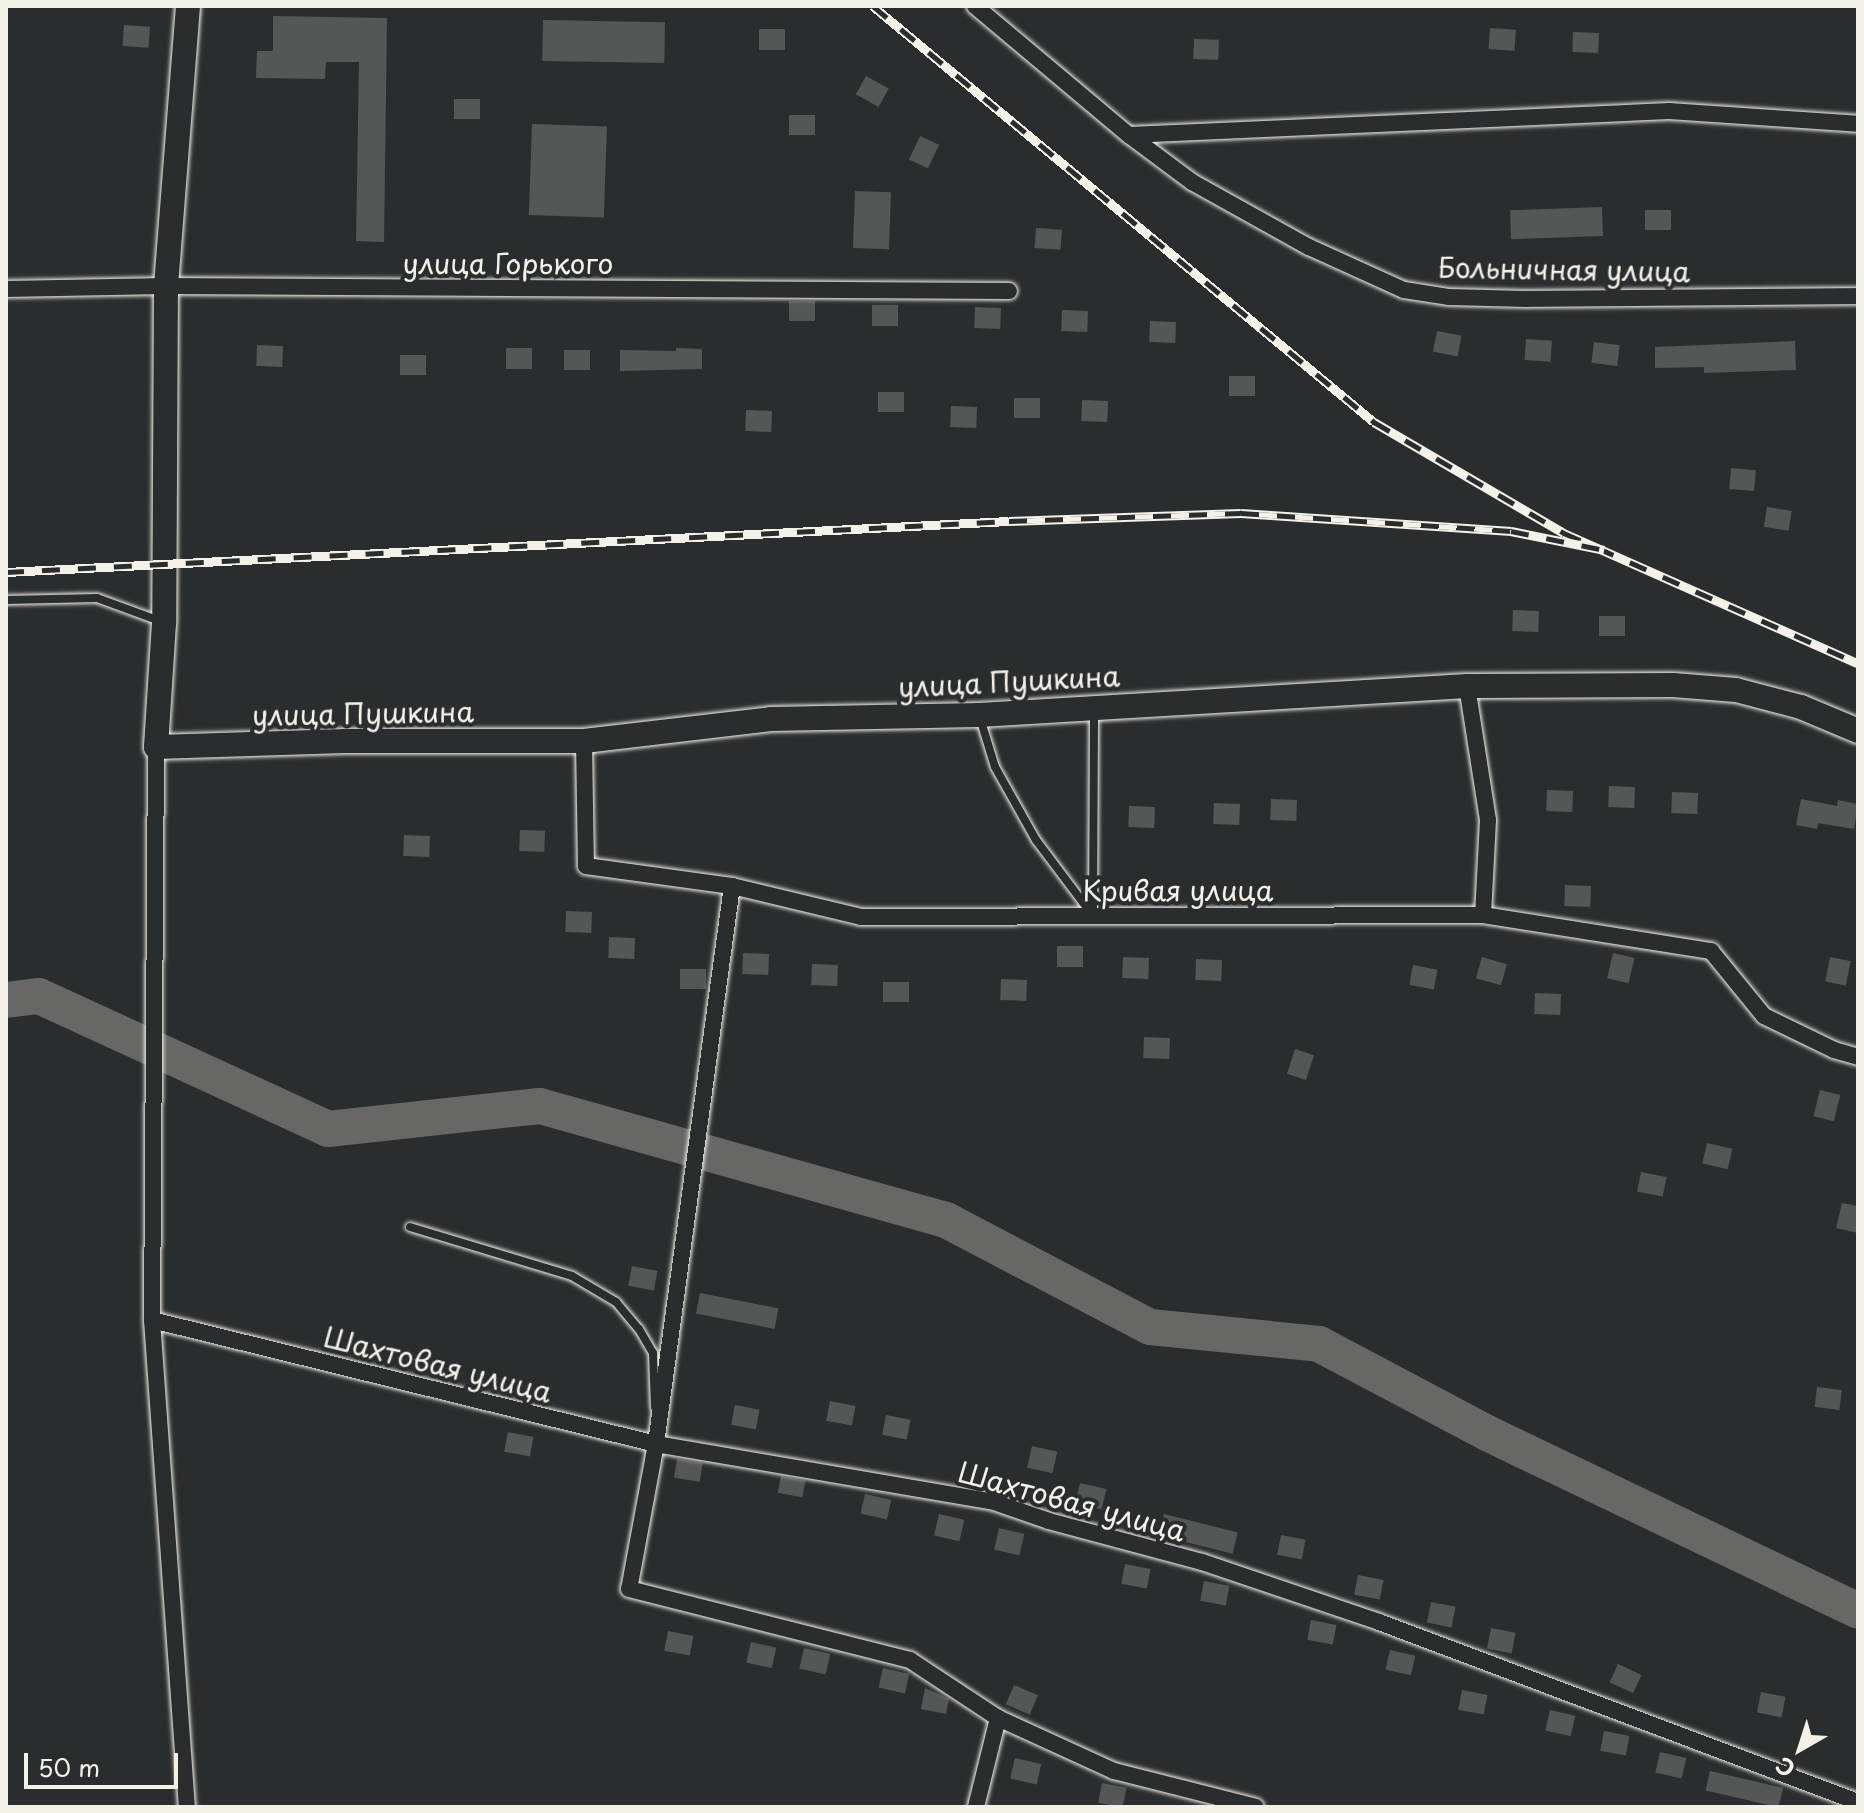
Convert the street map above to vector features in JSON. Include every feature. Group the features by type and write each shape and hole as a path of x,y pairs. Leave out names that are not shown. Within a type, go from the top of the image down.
{"main road":[{"path":"156,747 164,623 166,286 188,6"},
{"name":"улица Пушкина","path":"156,747 345,741 584,741 771,719 979,715 1467,686 1673,685 1736,690 1801,707 1858,731"}],"street":[{"name":"Больничная улица","path":"975,6 1129,135 1192,182 1309,247 1404,290 1449,297 1526,299 1858,296"},
{"path":"1129,135 1669,111 1858,124"},
{"name":"улица Горького","path":"6,289 166,286 1009,291"},
{"path":"1467,686 1488,820 1483,915"},
{"name":"Кривая улица","path":"584,741 586,866 732,886 861,917 1483,915 1711,951 1764,1016 1834,1050 1858,1057"},
{"path":"156,747 152,1320 187,1807"},
{"path":"732,886 656,1444 629,1589 910,1660 998,1718 1114,1771 1256,1807"},
{"name":"Шахтовая улица","path":"152,1320 656,1444 991,1501 1049,1521 1202,1562 1379,1622 1858,1802"},
{"path":"976,1807 998,1718"}],"lane":[{"path":"6,600 97,598 164,623"},
{"path":"1093,916 1094,707"},
{"path":"979,715 995,767 1022,816 1093,916"},
{"path":"410,1227 572,1276 616,1302 653,1353 656,1444"}],"building":[{"path":"273,16 387,18 384,242 356,241 359,62 326,62 325,79 256,78 257,51 273,51"},
{"path":"543,20 665,22 664,63 542,61"},
{"path":"124,25 150,27 148,48 123,46"},
{"path":"1490,28 1516,30 1514,51 1489,49"},
{"path":"759,29 785,29 785,50 759,50"},
{"path":"1573,32 1599,33 1598,53 1572,52"},
{"path":"1194,39 1219,40 1218,60 1193,59"},
{"path":"866,76 889,89 879,107 856,94"},
{"path":"454,99 480,99 480,119 454,119"},
{"path":"789,115 815,115 815,135 789,135"},
{"path":"532,124 607,127 604,218 529,215"},
{"path":"920,136 939,145 928,168 909,160"},
{"path":"855,191 891,192 889,249 853,248"},
{"path":"1602,207 1603,236 1511,239 1510,210"},
{"path":"1645,210 1671,210 1671,230 1645,230"},
{"path":"1036,228 1062,230 1061,250 1035,248"},
{"path":"789,301 815,301 815,321 789,321"},
{"path":"872,305 898,305 898,326 872,326"},
{"path":"975,307 1001,308 1000,329 974,328"},
{"path":"1062,310 1088,311 1087,332 1061,331"},
{"path":"1150,321 1176,322 1175,343 1149,342"},
{"path":"1437,331 1462,336 1458,356 1433,352"},
{"path":"1526,339 1552,341 1550,362 1525,360"},
{"path":"1795,341 1796,370 1704,373 1704,367 1655,368 1655,347"},
{"path":"1594,342 1620,345 1617,366 1591,363"},
{"path":"257,345 283,346 282,367 256,366"},
{"path":"506,348 532,348 532,369 506,369"},
{"path":"676,348 702,349 702,369 620,371 620,350 676,351"},
{"path":"564,350 590,350 590,370 564,370"},
{"path":"400,355 426,355 426,375 400,375"},
{"path":"1229,376 1255,376 1255,396 1229,396"},
{"path":"878,392 904,392 904,412 878,412"},
{"path":"1014,398 1040,398 1040,418 1014,418"},
{"path":"1082,400 1108,401 1107,422 1081,421"},
{"path":"951,406 977,407 976,428 950,427"},
{"path":"746,410 772,411 771,432 745,431"},
{"path":"1731,468 1756,470 1754,491 1729,489"},
{"path":"1767,507 1792,511 1789,531 1764,527"},
{"path":"1513,610 1539,611 1538,632 1512,631"},
{"path":"1599,616 1625,616 1625,636 1599,636"},
{"path":"1609,786 1635,787 1634,808 1608,807"},
{"path":"1547,790 1573,791 1572,812 1546,811"},
{"path":"1672,792 1698,793 1697,814 1671,813"},
{"path":"1271,799 1297,800 1296,821 1270,820"},
{"path":"1801,799 1837,806 1838,800 1858,804 1854,829 1818,823 1817,829 1796,825"},
{"path":"1214,803 1240,804 1239,825 1213,824"},
{"path":"1129,806 1155,807 1154,828 1128,827"},
{"path":"520,830 545,831 544,852 519,851"},
{"path":"404,835 430,836 429,857 403,856"},
{"path":"1565,885 1591,886 1590,907 1564,906"},
{"path":"566,911 592,912 591,933 565,932"},
{"path":"609,937 635,938 634,959 608,958"},
{"path":"1057,946 1083,946 1083,967 1057,967"},
{"path":"743,953 769,954 768,975 742,974"},
{"path":"1613,953 1634,958 1629,983 1607,978"},
{"path":"1123,957 1149,958 1148,979 1122,978"},
{"path":"1482,957 1507,964 1501,985 1476,978"},
{"path":"1830,957 1851,961 1846,986 1825,982"},
{"path":"1196,959 1222,960 1221,981 1195,980"},
{"path":"812,964 838,965 837,986 811,985"},
{"path":"1413,965 1438,970 1434,989 1409,985"},
{"path":"680,969 706,969 706,989 680,989"},
{"path":"1001,979 1027,980 1026,1001 1000,1000"},
{"path":"883,982 909,982 909,1002 883,1002"},
{"path":"1535,993 1561,994 1560,1015 1534,1014"},
{"path":"1144,1037 1170,1038 1169,1059 1143,1058"},
{"path":"1295,1049 1314,1055 1306,1080 1287,1074"},
{"path":"1820,1090 1840,1095 1834,1121 1813,1116"},
{"path":"1707,1143 1732,1149 1728,1169 1702,1163"},
{"path":"1641,1172 1667,1177 1663,1197 1637,1192"},
{"path":"1842,1203 1858,1206 1858,1233 1836,1228"},
{"path":"632,1266 658,1271 654,1291 628,1286"},
{"path":"700,1293 779,1308 775,1329 696,1314"},
{"path":"1817,1387 1842,1390 1839,1410 1815,1407"},
{"path":"830,1401 856,1406 852,1426 826,1421"},
{"path":"735,1405 760,1410 756,1429 731,1425"},
{"path":"886,1415 911,1420 907,1439 882,1435"},
{"path":"508,1432 534,1437 530,1457 504,1452"},
{"path":"1032,1446 1057,1452 1052,1473 1027,1467"},
{"path":"677,1459 703,1463 700,1482 674,1478"},
{"path":"781,1476 806,1481 802,1497 778,1493"},
{"path":"1080,1483 1106,1489 1102,1510 1075,1503"},
{"path":"865,1494 891,1500 887,1520 861,1513"},
{"path":"939,1514 964,1520 959,1541 934,1535"},
{"path":"1164,1514 1238,1532 1232,1554 1159,1535"},
{"path":"999,1528 1024,1534 1019,1555 994,1549"},
{"path":"1281,1535 1306,1540 1302,1559 1277,1555"},
{"path":"1125,1564 1151,1569 1147,1589 1121,1584"},
{"path":"1358,1575 1384,1580 1380,1600 1354,1595"},
{"path":"1204,1581 1230,1586 1226,1606 1200,1601"},
{"path":"1431,1602 1456,1607 1452,1627 1427,1623"},
{"path":"1311,1620 1337,1625 1333,1645 1307,1640"},
{"path":"1491,1628 1516,1633 1512,1653 1487,1649"},
{"path":"668,1631 694,1636 690,1656 664,1651"},
{"path":"751,1642 776,1648 772,1668 746,1662"},
{"path":"804,1648 830,1654 826,1675 799,1668"},
{"path":"1390,1650 1415,1656 1411,1675 1386,1669"},
{"path":"1618,1664 1642,1675 1633,1693 1610,1682"},
{"path":"883,1668 909,1674 905,1694 879,1687"},
{"path":"1014,1685 1038,1695 1030,1714 1006,1704"},
{"path":"925,1688 949,1699 946,1714 921,1709"},
{"path":"1462,1690 1488,1695 1484,1715 1458,1710"},
{"path":"1761,1692 1786,1697 1782,1717 1757,1713"},
{"path":"1550,1710 1575,1716 1571,1736 1545,1730"},
{"path":"1604,1731 1630,1736 1626,1756 1600,1751"},
{"path":"1660,1752 1686,1758 1682,1779 1655,1772"},
{"path":"1015,1758 1041,1764 1037,1785 1010,1778"},
{"path":"1710,1771 1783,1788 1779,1807 1706,1790"},
{"path":"1102,1783 1127,1788 1123,1807 1098,1803"}],"waterway":[{"path":"6,1000 39,996 328,1129 540,1106 946,1220 1150,1327 1319,1344 1487,1433 1858,1611"}],"railway":[{"path":"873,6 1374,422 1564,533 1858,663"},
{"path":"6,572 1009,521 1241,513 1511,531 1604,550"}]}
